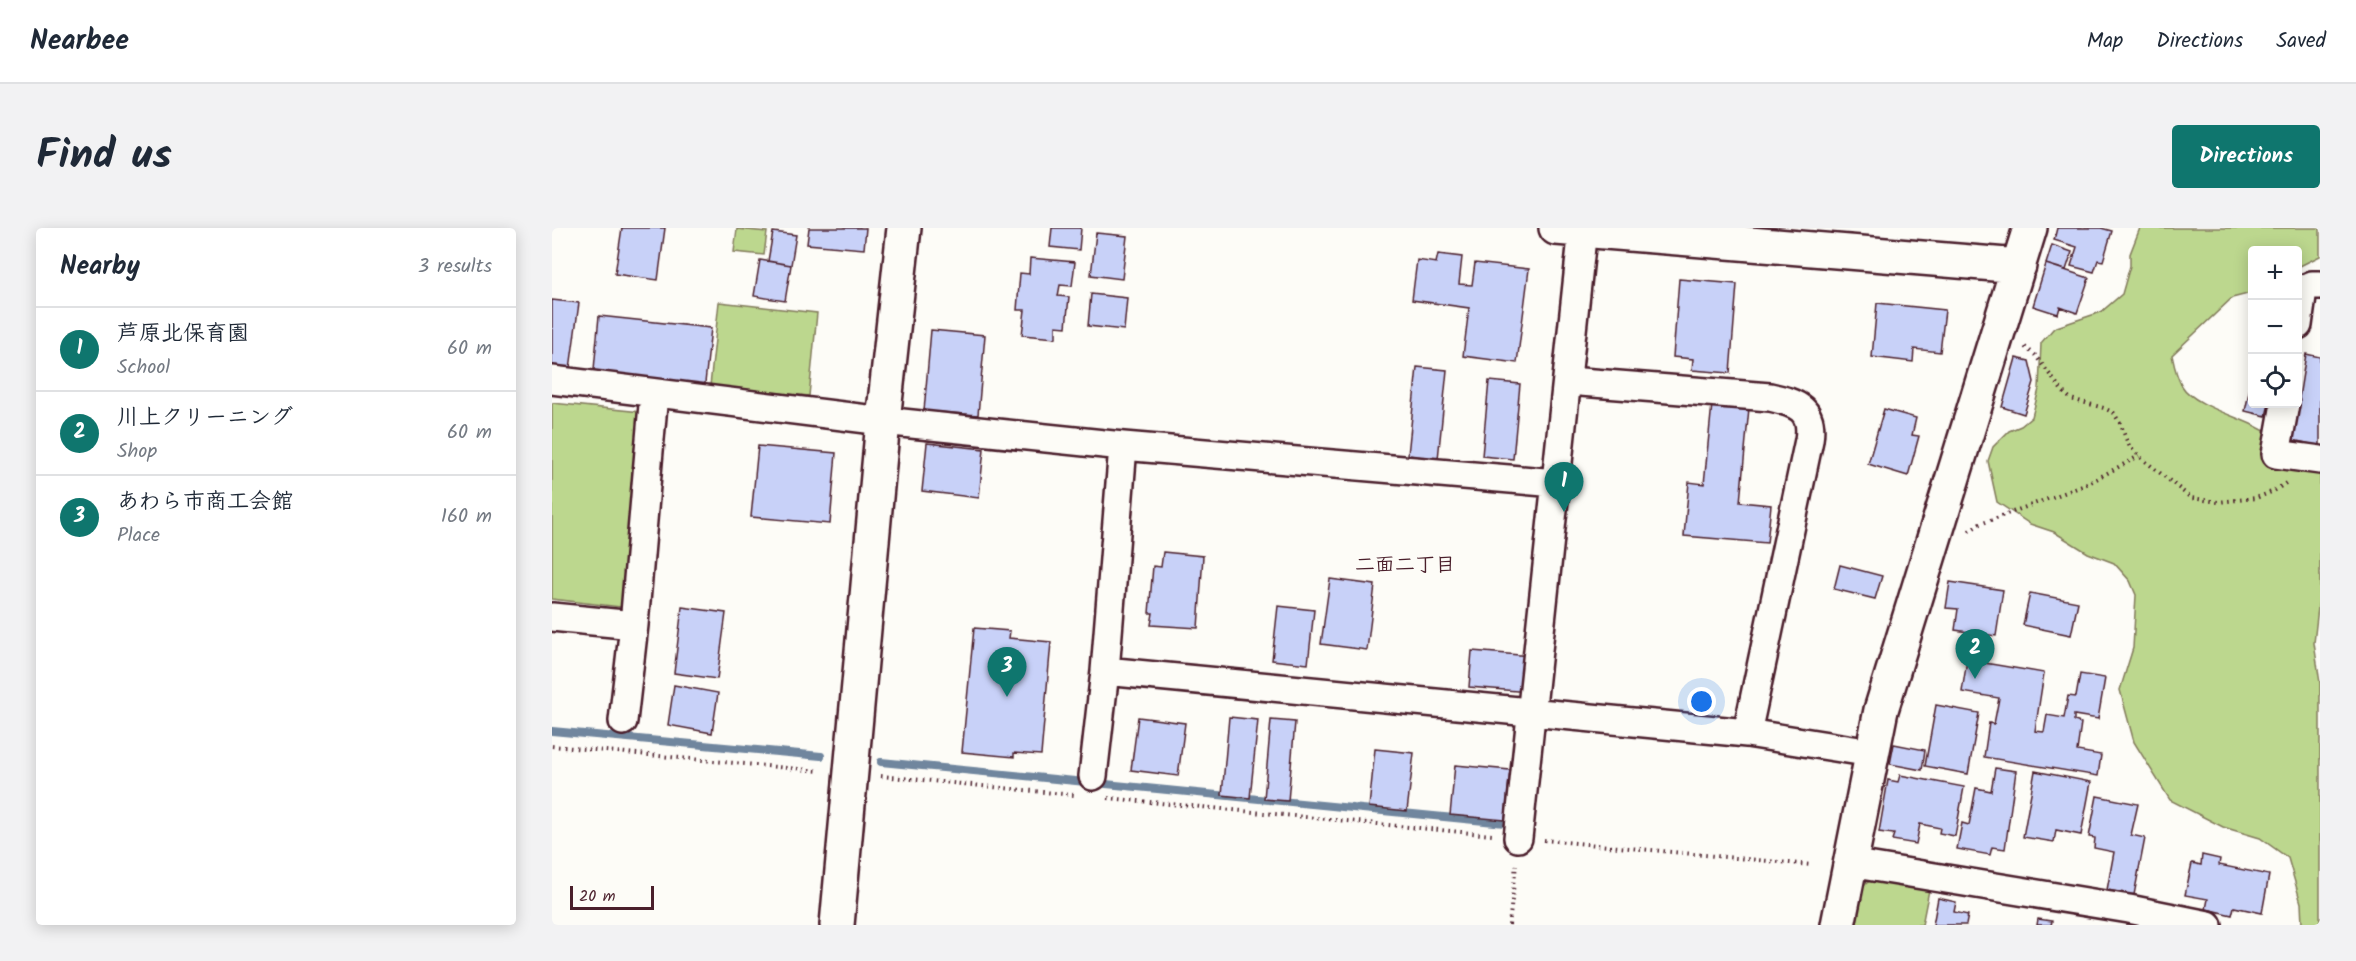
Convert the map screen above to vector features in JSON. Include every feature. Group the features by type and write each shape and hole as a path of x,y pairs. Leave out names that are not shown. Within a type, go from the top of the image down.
{"street":[{"path":"837,925 883,421 904,228"},
{"path":"1838,925 1881,710 2030,228"},
{"path":"1518,837 1568,381 1574,229 2019,267"},
{"path":"2301,300 2303,289 2312,285 2320,285"},
{"path":"552,380 883,421 1123,446 1556,483"},
{"path":"1568,381 1770,397 1789,402 1799,407 1808,416 1811,427 1809,440 1747,733"},
{"path":"623,721 634,626 654,393"},
{"path":"2284,408 2276,454 2317,460"},
{"path":"1090,789 1105,671 1123,446"},
{"path":"552,617 634,626"},
{"path":"1105,671 1747,733 1872,753"},
{"path":"1849,863 2128,917 2208,925"}],"path":[{"path":"1999,327 2035,355 2071,399 2114,413 2128,444 2139,456 2191,498 2218,502 2256,498 2274,491 2317,460"},
{"path":"1930,554 1980,524 2085,486 2139,456"},
{"path":"552,746 851,773 1090,789 1518,837 1811,865"},
{"path":"1509,925 1518,837"}],"green space":[{"path":"2140,228 2320,228 2320,256 2302,265 2302,246 2248,246 2248,294 2232,298 2172,355 2178,378 2188,393 2206,405 2267,432 2320,472 2320,590 2314,643 2320,683 2320,925 2302,925 2301,903 2288,858 2260,838 2223,827 2170,800 2134,742 2120,690 2133,648 2136,595 2130,581 2114,563 2088,553 2054,532 2030,524 1997,502 1988,461 1993,447 2009,431 2021,426 2032,417 2039,389 2041,343 2054,328 2101,312 2122,294 2130,266 2130,254"},
{"path":"737,229 767,232 764,255 734,252"},
{"path":"719,302 817,313 809,396 710,386"},
{"path":"552,403 641,412 621,607 552,599"},
{"path":"1874,879 1929,890 1922,925 1854,925 1861,892 1868,882"}],"building":[{"path":"622,228 665,228 658,280 615,274"},
{"path":"809,228 866,228 864,249 807,244"},
{"path":"1052,228 1081,228 1079,250 1050,247"},
{"path":"2057,228 2101,228 2112,231 2103,261 2098,260 2094,272 2071,266 2077,247 2054,240"},
{"path":"773,232 796,235 791,265 768,261"},
{"path":"1096,233 1127,236 1122,279 1091,275"},
{"path":"2052,245 2072,252 2066,270 2046,264"},
{"path":"1438,254 1462,257 1459,284 1472,285 1475,263 1529,269 1517,363 1463,356 1469,308 1412,300 1417,260 1436,263"},
{"path":"1030,258 1075,262 1072,286 1060,285 1058,296 1069,297 1066,327 1056,326 1056,338 1022,335 1025,310 1017,310 1020,273 1029,274"},
{"path":"760,260 791,265 785,301 754,296"},
{"path":"2046,264 2089,278 2077,313 2060,307 2058,314 2033,306"},
{"path":"1679,279 1737,284 1730,373 1692,370 1693,359 1673,357"},
{"path":"1091,294 1127,298 1124,330 1088,326"},
{"path":"552,300 579,303 569,376 552,374"},
{"path":"1877,303 1945,310 1940,352 1914,349 1913,362 1872,357"},
{"path":"599,316 711,328 704,392 593,380"},
{"path":"931,330 985,335 978,415 924,411"},
{"path":"2306,354 2320,357 2320,446 2288,439 2297,408 2302,408 2302,379"},
{"path":"2016,358 2029,361 2034,382 2024,414 2002,407"},
{"path":"1417,367 1447,370 1438,459 1408,455"},
{"path":"1489,381 1520,384 1513,459 1482,456"},
{"path":"2248,397 2248,408 2268,408 2266,416 2245,411"},
{"path":"1712,404 1749,408 1740,502 1771,505 1767,543 1684,536 1689,482 1704,484"},
{"path":"1884,409 1916,418 1912,435 1919,436 1908,476 1868,464"},
{"path":"927,443 984,449 979,498 922,491"},
{"path":"758,446 836,453 830,524 751,517"},
{"path":"1163,552 1203,556 1198,628 1151,625 1153,613 1149,613 1153,566 1161,567"},
{"path":"1840,565 1882,576 1875,599 1834,589"},
{"path":"1330,579 1375,585 1367,650 1321,644"},
{"path":"1950,582 2003,590 1996,636 1955,630 1958,609 1946,608"},
{"path":"2030,593 2078,602 2071,635 2023,625"},
{"path":"1278,606 1314,610 1308,664 1272,660"},
{"path":"682,607 726,613 717,679 674,673"},
{"path":"974,628 1010,631 1009,638 1051,642 1041,755 1014,753 1014,757 962,752"},
{"path":"1472,651 1531,656 1529,692 1469,687"},
{"path":"1967,660 2044,673 2035,731 2044,732 2047,715 2064,718 2068,696 2076,697 2080,674 2105,678 2098,719 2074,715 2074,721 2081,723 2077,751 2101,755 2098,776 1984,757 1989,723 1994,724 1999,698 1962,692"},
{"path":"674,685 718,693 712,733 668,725"},
{"path":"1936,705 1979,713 1968,774 1925,766"},
{"path":"1138,717 1185,723 1178,776 1131,770"},
{"path":"1229,717 1258,720 1250,798 1222,795"},
{"path":"1271,720 1295,722 1288,801 1264,799"},
{"path":"1894,744 1925,750 1922,770 1890,764"},
{"path":"1375,749 1414,753 1407,811 1369,807"},
{"path":"1455,765 1510,770 1505,820 1450,815"},
{"path":"1995,768 2016,771 2005,849 1992,847 1990,855 1957,849 1962,823 1969,825 1976,788 1991,791"},
{"path":"2035,771 2091,782 2081,835 2056,830 2054,842 2023,837"},
{"path":"1900,775 1964,787 1955,836 1939,833 1940,828 1920,824 1916,844 1892,840 1894,834 1879,832 1888,780 1898,782"},
{"path":"2097,796 2138,804 2131,835 2145,838 2134,895 2107,890 2114,852 2094,848 2095,838 2089,837"},
{"path":"2202,855 2220,859 2219,865 2269,875 2262,913 2234,907 2232,915 2206,909 2208,899 2185,895 2192,863 2201,865"},
{"path":"1938,898 1956,902 1954,912 1968,915 1966,925 1933,925"},
{"path":"2038,919 2052,921 2051,925 2037,925"}],"waterway":[{"path":"552,731 821,756"},
{"path":"881,762 1505,823"}],"place":[{"name":"芦原北保育園","path":"1564,512"},
{"name":"川上クリーニング","path":"1975,679"},
{"name":"あわら市商工会館","path":"1007,697"}],"district":[{"name":"二面二丁目","path":"1405,566"}]}
